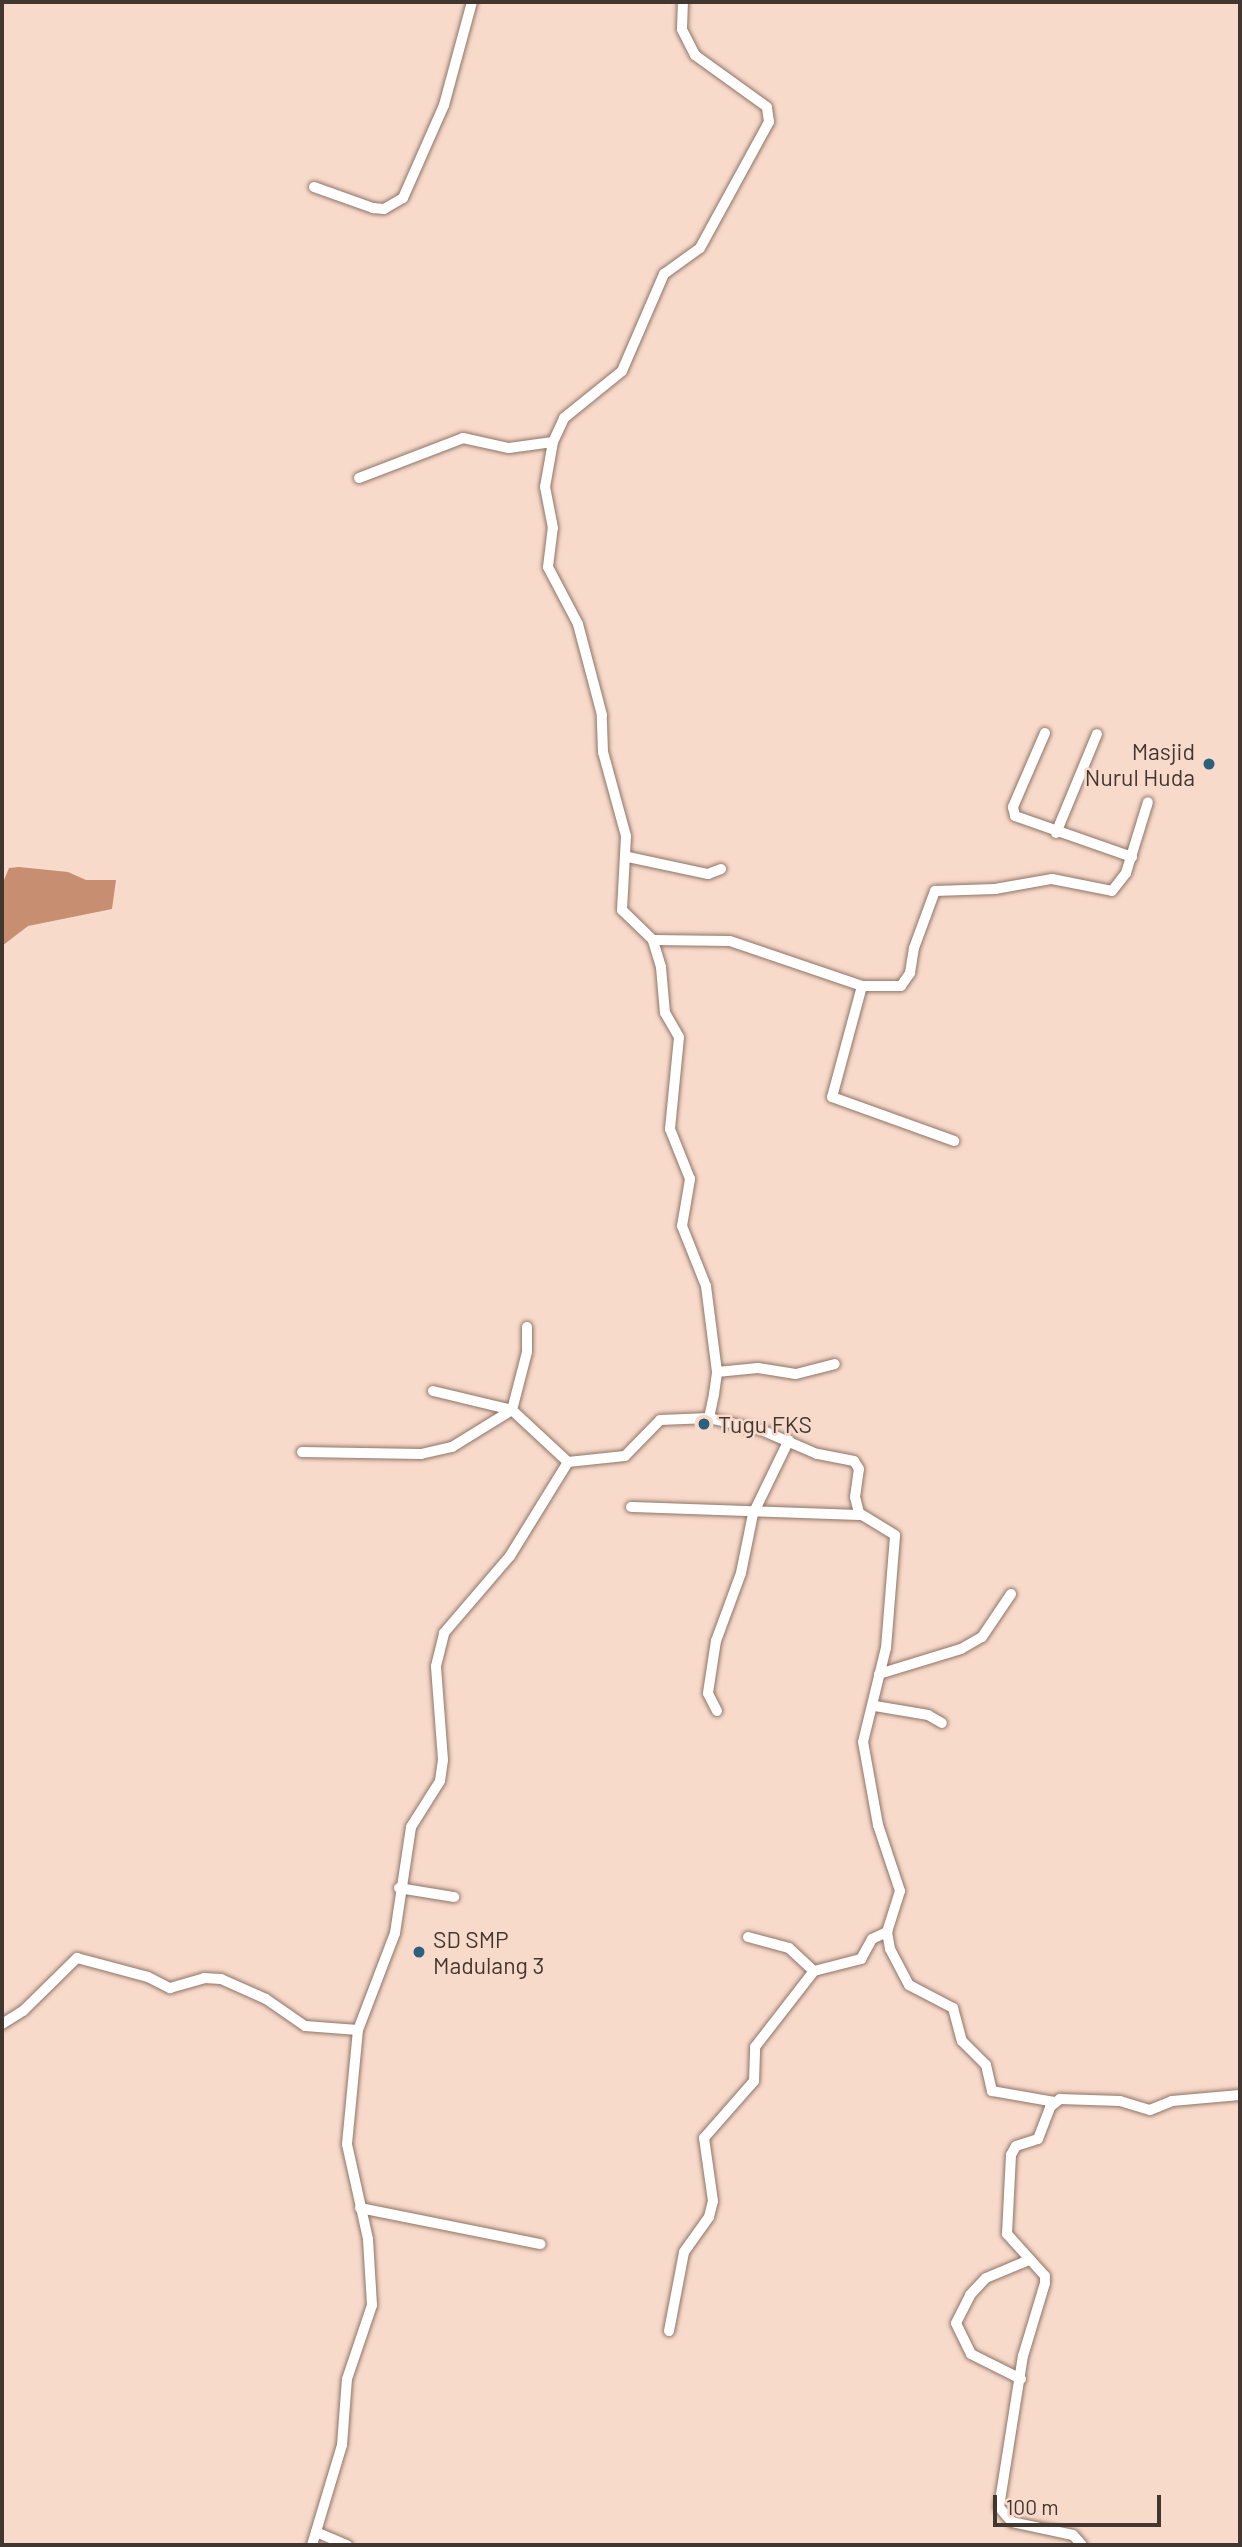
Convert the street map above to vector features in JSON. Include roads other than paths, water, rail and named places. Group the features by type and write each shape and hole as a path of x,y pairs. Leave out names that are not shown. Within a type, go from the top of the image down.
{"street":[{"path":"314,187 373,208 384,209 403,198 444,105 472,2"},
{"path":"683,2 682,29 695,55 767,107 769,122 699,248 664,274 622,371 564,418 553,442 545,487 553,528 548,568 578,624 602,715 603,752 628,857 622,910 653,940 661,967 665,1013 679,1037 670,1129 690,1179 682,1226 706,1286 717,1372 709,1418"},
{"path":"359,478 463,438 509,448 553,442"},
{"path":"1045,733 1013,807 1021,822 1132,857"},
{"path":"1056,833 1097,734"},
{"path":"653,940 747,944 862,986 893,988 907,981 935,891 995,889 1052,879 1112,891 1126,873 1148,802"},
{"path":"628,857 708,874 721,869"},
{"path":"862,986 832,1097 954,1141"},
{"path":"302,1452 421,1454 452,1447 512,1410 525,1363 527,1327"},
{"path":"717,1372 758,1368 796,1374 835,1364"},
{"path":"433,1391 512,1410 568,1462 625,1456 660,1420 709,1418 789,1440 817,1454 858,1464 855,1497 861,1515"},
{"path":"717,1711 708,1693 709,1667 741,1573 753,1514 789,1440"},
{"path":"312,2545 342,2445 347,2379 372,2305 360,2208 347,2144 358,2030 395,1933 399,1888 411,1827 440,1781 443,1760 436,1666 444,1633 510,1556 568,1462"},
{"path":"631,1507 753,1514 861,1515 891,1530 895,1539 875,1706 863,1734 864,1762 878,1825 900,1886 887,1932 890,1949 909,1985 953,2008 961,2040 986,2065 992,2091 1055,2102 1120,2101 1150,2110 1172,2101 1240,2095"},
{"path":"879,1674 961,1649 982,1637 1011,1594"},
{"path":"875,1706 928,1716 942,1723"},
{"path":"399,1888 454,1897"},
{"path":"669,2332 684,2252 709,2217 713,2201 704,2138 754,2081 755,2047 814,1971 858,1961 872,1939 887,1932"},
{"path":"748,1937 789,1948 814,1971"},
{"path":"2,2024 23,2011 77,1958 148,1977 170,1988 204,1978 222,1979 266,1999 306,2026 358,2030"},
{"path":"1055,2102 1038,2139 1016,2146 1012,2155 1007,2234 1045,2283 1023,2356 1021,2379 999,2486 999,2507 1012,2522 1073,2535 1082,2545"},
{"path":"360,2208 540,2244"},
{"path":"1021,2379 971,2354 956,2323 970,2295 986,2278 1029,2260"},
{"path":"316,2532 347,2545"}],"place":[{"name":"Masjid Nurul Huda","path":"1209,764"},
{"name":"Tugu FKS","path":"704,1424"},
{"name":"SD SMP Madulang 3","path":"419,1952"}]}
